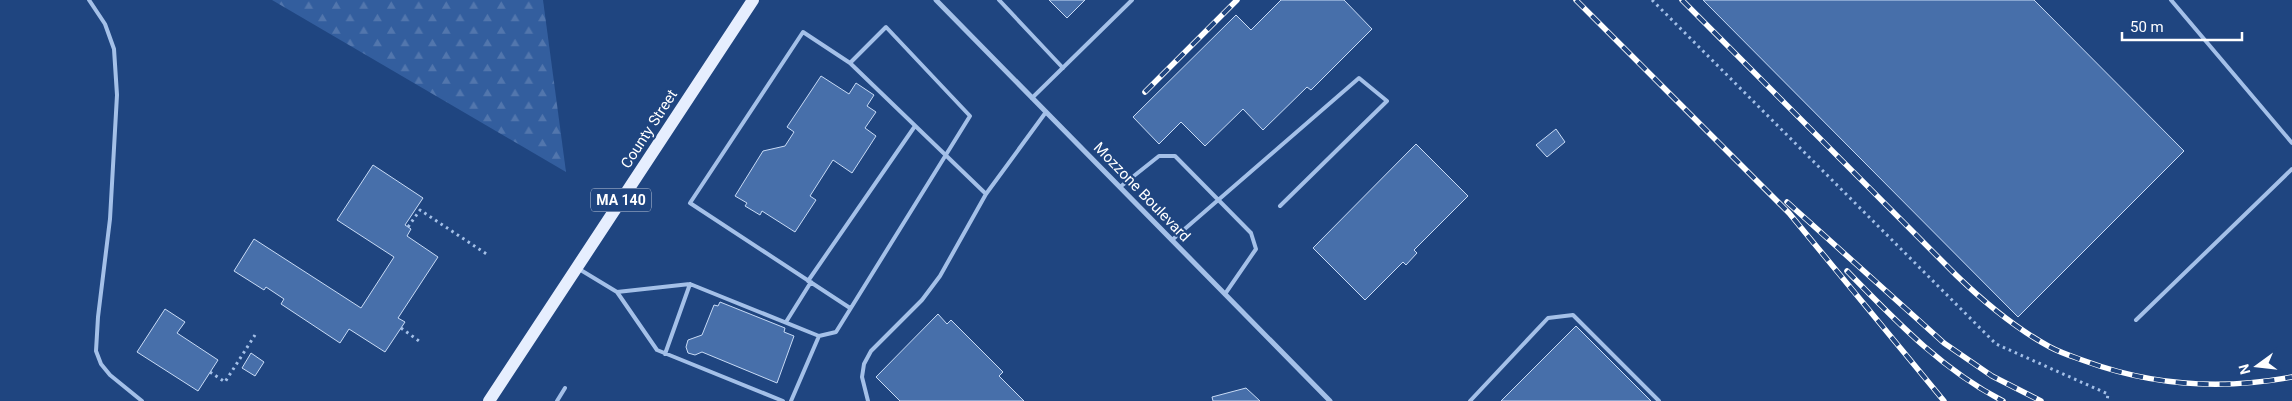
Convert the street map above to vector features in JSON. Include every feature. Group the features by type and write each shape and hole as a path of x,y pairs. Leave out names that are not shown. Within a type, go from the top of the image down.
{"main road":[{"name":"County Street","path":"489,401 753,0"}],"street":[{"name":"Mozzone Boulevard","path":"936,0 1330,401"}],"lane":[{"path":"90,0 105,24 114,49 117,95 111,210 98,317 96,351 101,364 110,375 142,401"},
{"path":"998,0 1063,68"},
{"path":"1032,98 1132,0"},
{"path":"2171,0 2292,144"},
{"path":"617,292 690,284 819,336 836,332 970,116 886,27 850,63"},
{"path":"850,308 690,203 802,32 850,63 986,194"},
{"path":"1172,240 1359,78 1387,101 1280,206"},
{"path":"868,401 862,377 864,364 871,351 922,300 940,276 986,194 1046,112"},
{"path":"786,322 810,282 915,126"},
{"path":"1120,187 1159,156 1175,156 1218,199 1251,234 1256,249 1225,294"},
{"path":"2136,320 2292,169"},
{"path":"577,268 617,292 657,350 784,401"},
{"path":"666,354 690,284"},
{"path":"1470,401 1548,318 1573,315 1659,401"},
{"path":"790,401 819,336"},
{"path":"556,401 565,388"}],"path":[{"path":"1652,0 1996,344 2108,394 2107,401"},
{"path":"408,227 420,210 488,255"},
{"path":"401,328 419,341"},
{"path":"210,372 225,382 255,335"}],"green space":[{"path":"272,0 543,0 566,172"}],"building":[{"path":"1049,0 1085,0 1067,18"},
{"path":"1281,0 1344,0 1372,29 1311,90 1307,87 1263,130 1243,109 1205,146 1181,122 1159,144 1133,117 1236,15 1251,30"},
{"path":"1703,0 2034,0 2184,151 2018,317"},
{"path":"821,76 849,94 856,83 874,95 867,106 876,112 865,128 876,136 852,173 833,160 810,196 816,200 795,232 762,211 760,215 745,206 747,203 735,196 763,151 785,146 794,132 787,127"},
{"path":"1556,129 1565,142 1547,157 1536,145"},
{"path":"1416,144 1468,196 1414,250 1417,253 1406,265 1403,262 1365,300 1313,248"},
{"path":"373,165 423,198 405,225 411,229 407,236 438,257 398,318 405,322 385,352 349,329 340,343 281,304 284,299 266,287 264,290 234,271 254,239 361,308 394,257 337,220"},
{"path":"720,302 785,328 784,332 794,336 777,383 702,352 695,355 688,353 686,347 688,340 702,335 714,305 718,306"},
{"path":"165,309 185,322 177,333 218,360 198,391 137,352"},
{"path":"938,314 947,324 951,320 1003,372 999,376 1024,401 900,401 876,377"},
{"path":"1576,326 1651,401 1501,401"},
{"path":"251,353 264,362 255,376 242,368"},
{"path":"1246,388 1260,401 1213,401 1212,397"}],"railway":[{"path":"1145,92 1237,0"},
{"path":"1576,0 1789,213 1944,401"},
{"path":"1682,0 1956,275 2001,314 2037,340 2085,361 2136,376 2162,380 2188,383 2240,384 2292,377"},
{"path":"1787,202 1944,343 1992,376 2041,401"},
{"path":"1847,271 1901,325 1939,359 1980,388 2003,401"}]}
